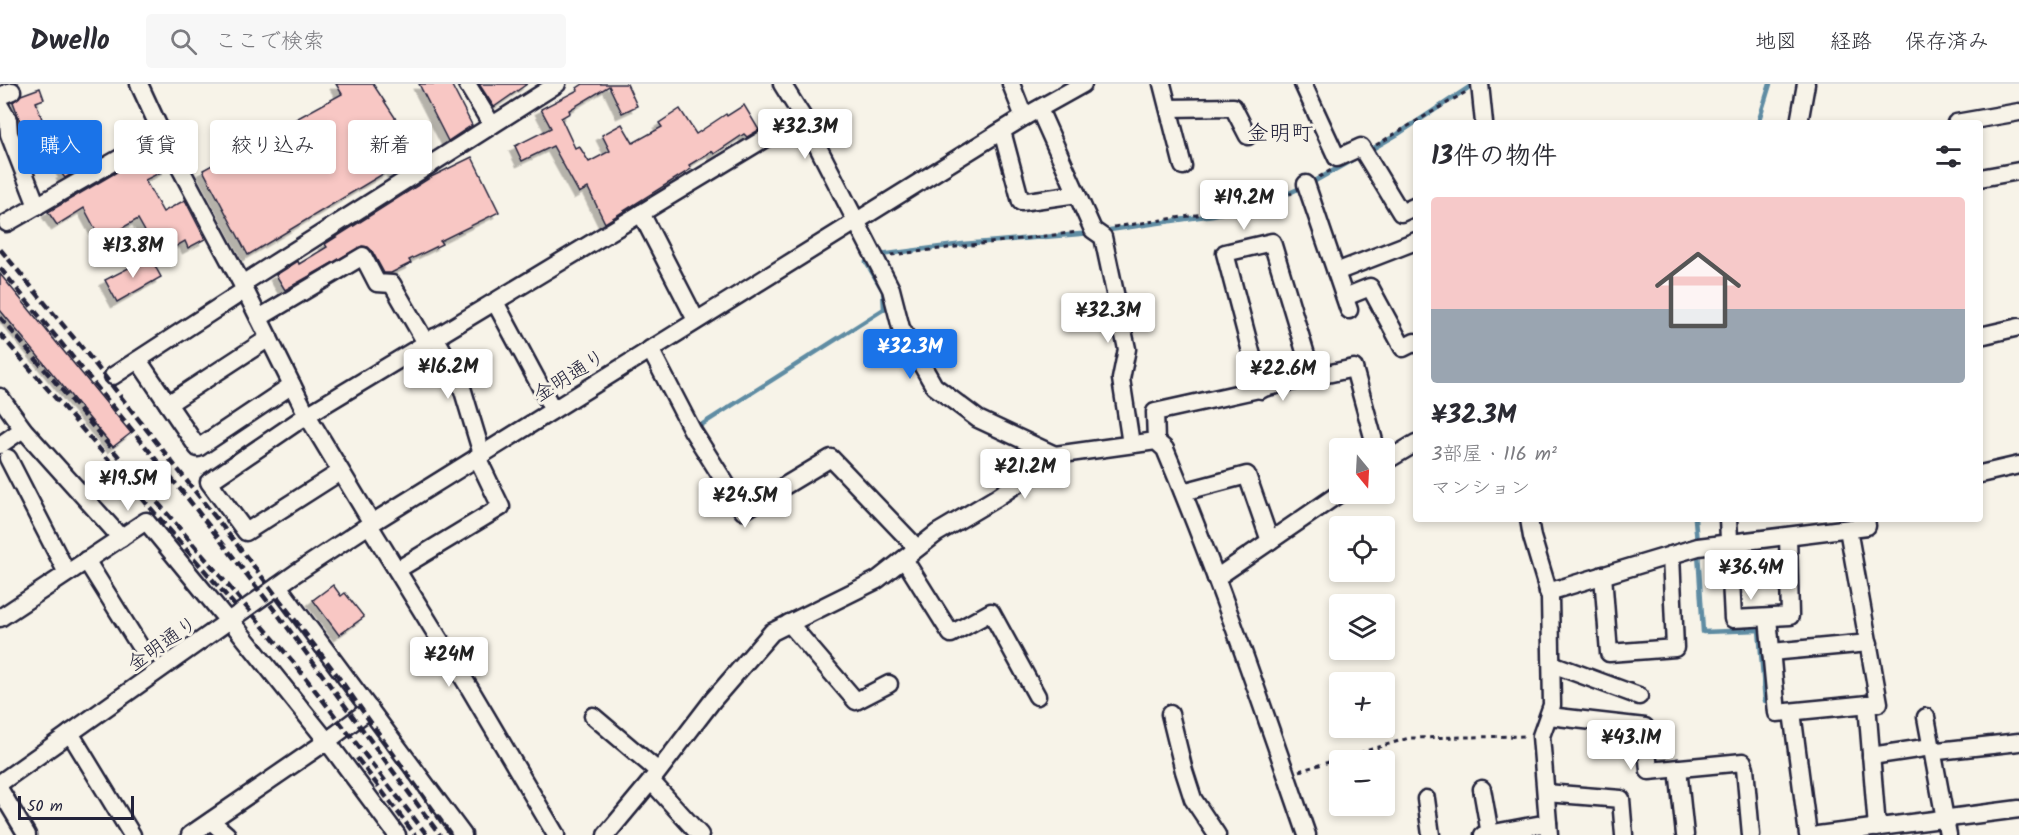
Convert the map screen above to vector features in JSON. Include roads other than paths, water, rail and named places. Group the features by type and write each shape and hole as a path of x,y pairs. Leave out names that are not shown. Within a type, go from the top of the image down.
{"street":[{"path":"139,84 156,120"},
{"path":"467,84 492,125"},
{"path":"113,376 243,287 557,84"},
{"path":"782,84 802,116 891,289 901,328 934,386 978,418 1055,455 1156,441"},
{"path":"1011,84 1031,113 1077,194 1094,230 1103,237 1127,350 1121,379 1131,444"},
{"name":"金明通り","path":"0,783 278,586 370,524 1031,113 1083,84"},
{"path":"1162,84 1183,166"},
{"path":"1304,84 1337,158 1361,147 1401,213 1413,207"},
{"path":"1800,120 1806,84"},
{"path":"1475,87 1483,120"},
{"path":"0,106 8,120 9,134 37,206"},
{"path":"1169,108 1233,107 1248,136"},
{"path":"1972,120 2019,111"},
{"path":"340,472 246,532 209,482 307,415 802,116"},
{"path":"1002,131 1021,202 1077,194"},
{"path":"7,223 114,162"},
{"path":"1983,177 2019,171"},
{"path":"183,174 307,415 556,835"},
{"path":"1306,184 1347,303 1370,287 1403,348 1413,343"},
{"path":"641,213 696,320"},
{"path":"1261,390 1225,253 1272,242 1313,378"},
{"path":"1336,272 1413,242"},
{"path":"259,318 363,256 377,283 392,284 460,381 480,455 501,507 397,570"},
{"path":"495,302 553,410"},
{"path":"1983,335 2019,327"},
{"path":"168,404 269,338"},
{"path":"650,349 692,430 743,512 831,458 917,548"},
{"path":"138,360 198,448 292,385"},
{"path":"1306,835 1261,698 1216,578 1165,449 1156,441 1155,412 1354,368 1373,438"},
{"path":"0,397 23,429 121,538"},
{"path":"23,429 4,451 67,573"},
{"path":"1395,455 1413,445"},
{"path":"606,835 713,700 772,632 877,580 917,548 1048,463 1055,455"},
{"path":"1983,473 2019,465"},
{"path":"1183,492 1247,475 1270,542"},
{"path":"1216,578 1329,501"},
{"path":"0,618 146,521 327,741 397,835"},
{"path":"1482,789 1486,834 1548,829 1541,736 1552,705 1548,592 1530,522"},
{"path":"1728,522 1733,619 1790,616 1788,536"},
{"path":"1548,592 1698,548 1848,529 1867,526 1866,522"},
{"path":"1768,618 1777,713 1879,703 1848,529"},
{"path":"1603,575 1609,653 1675,648 1671,555"},
{"path":"904,559 951,634 992,612 1037,696"},
{"path":"86,560 139,645"},
{"path":"278,586 463,835"},
{"path":"789,623 856,701 889,684"},
{"path":"1771,652 1869,643"},
{"path":"1552,664 1640,696"},
{"path":"1867,704 1871,756 1870,830"},
{"path":"190,835 370,709"},
{"path":"1792,712 1808,835"},
{"path":"1170,714 1193,799 1217,835"},
{"path":"593,716 655,776 700,835"},
{"path":"1549,716 1645,727 1649,771 1743,762 1751,835"},
{"path":"1926,717 1948,835"},
{"path":"70,734 132,835"},
{"path":"1871,756 1931,747 1938,751 2019,742"},
{"path":"1678,768 1685,835"},
{"path":"0,790 27,835"},
{"path":"1546,793 1621,799 1624,835"},
{"path":"1426,799 1431,835"},
{"path":"1818,835 2019,809"},
{"path":"211,821 227,835"}],"waterway":[{"path":"1419,120 1474,84"},
{"path":"1759,120 1770,84"},
{"path":"1367,152 1413,124"},
{"path":"1103,231 1213,215 1270,202 1315,181 1354,159"},
{"path":"698,427 884,309 883,291 866,262 880,255 963,244 1092,233"},
{"path":"1695,522 1697,543"},
{"path":"1698,552 1703,632 1759,630 1765,701"}],"railway":[{"path":"0,249 88,355 256,569 337,675 451,835"},
{"path":"0,268 189,500 279,616 440,835"},
{"path":"0,317 294,663 427,835"},
{"path":"0,334 237,608"},
{"path":"357,758 415,835"}],"district":[{"name":"金明町","path":"1280,132"}]}
